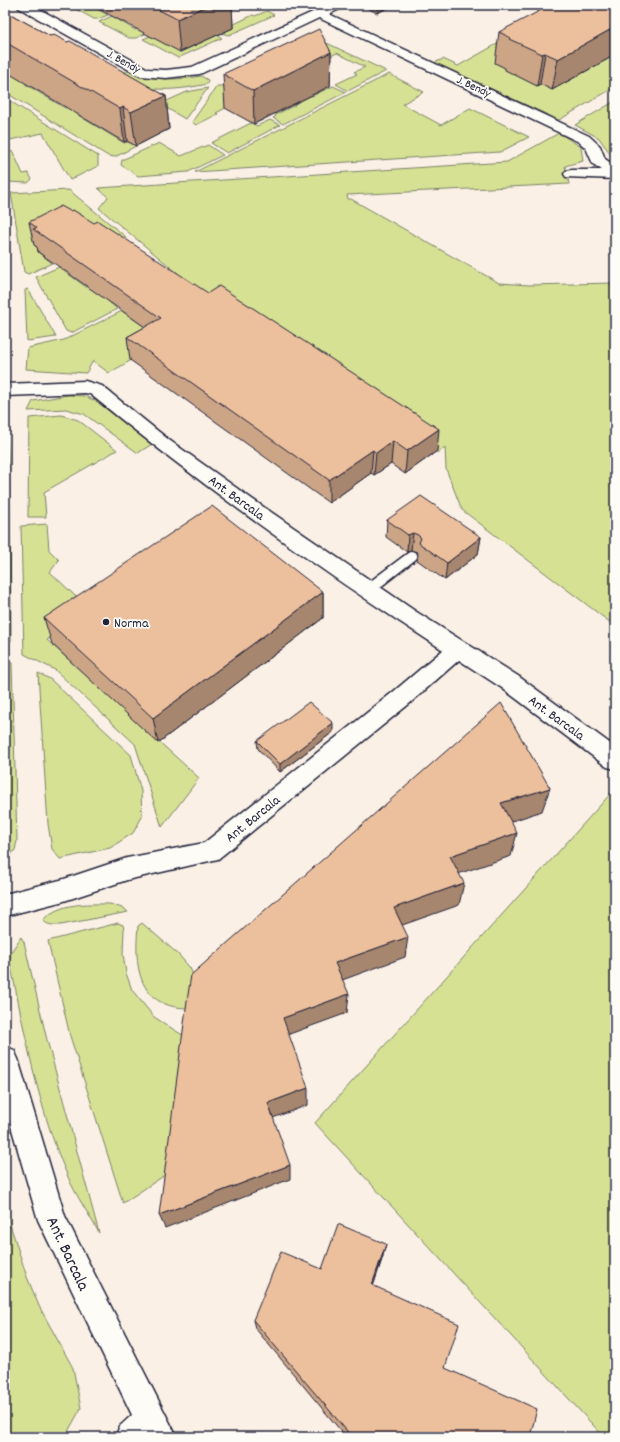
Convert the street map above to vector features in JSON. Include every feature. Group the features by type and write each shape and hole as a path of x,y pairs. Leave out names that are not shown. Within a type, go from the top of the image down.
{"street":[{"name":"J. Bendy","path":"23,5 145,73 166,74 194,71 338,5"},
{"name":"J. Bendy","path":"320,14 584,139 593,146 598,162 615,174"},
{"path":"571,174 615,174"},
{"name":"Ant. Barcala","path":"5,390 84,387 96,390 164,444 244,504 408,617 510,682 615,760"},
{"name":"Ant. Barcala","path":"5,905 64,890 127,869 210,852 401,698 458,649"},
{"name":"Ant. Barcala","path":"5,1059 52,1220 147,1431"}],"lane":[{"path":"369,589 412,556"}],"green space":[{"path":"68,5 95,5 97,9 108,15 94,19"},
{"path":"566,5 615,5 615,87 559,120 434,63 443,59 458,66"},
{"path":"267,11 274,15 229,35 220,33 230,26 253,15 255,16"},
{"path":"112,16 135,30 139,29 147,33 136,38 129,38 99,22"},
{"path":"167,29 215,34 222,38 178,58 143,39"},
{"path":"316,38 386,71 348,91 336,84 357,74 354,72 365,67 337,53 297,72"},
{"path":"128,71 155,78 182,79 201,76 208,80 207,84 190,87 172,89 146,88 115,77"},
{"path":"5,72 11,75 14,74 28,82 25,84 65,108 69,107 81,117 124,143 128,142 136,146 115,157 108,156 5,92"},
{"path":"389,74 424,92 402,104 441,125 470,108 529,137 500,152 195,172"},
{"path":"217,86 224,86 245,98 196,125 192,122"},
{"path":"333,86 346,92 283,124 273,118 276,116 275,115 295,105 291,103 309,95 312,96"},
{"path":"208,88 185,119 160,104 187,92"},
{"path":"5,98 98,156 98,166 70,180 43,133 5,141"},
{"path":"615,101 615,158 599,138 575,125"},
{"path":"270,120 280,125 227,153 211,143 251,123 257,126"},
{"path":"559,133 581,147 583,161 565,166 569,184 347,195 348,199 351,199 499,283 529,285 615,283 615,626 462,510 446,469 445,447 438,453 221,309 99,208 108,197 98,188 507,162"},
{"path":"159,143 181,156 208,145 223,155 188,172 138,176 121,165 122,160"},
{"path":"5,150 13,152 23,174 28,173 32,179 28,183 8,182 5,177"},
{"path":"69,190 126,237 107,247 34,245 42,251 39,253 52,263 28,274 24,272 11,193"},
{"path":"59,267 86,287 90,285 117,309 71,333 66,331 36,277"},
{"path":"28,289 56,337 27,341 25,290"},
{"path":"122,311 155,334 168,339 109,373 93,361 86,373 26,369 28,348 64,340"},
{"path":"68,395 84,396 96,401 152,444 138,453 84,414 66,409 28,411 33,401"},
{"path":"61,415 78,420 117,450 44,492 46,517 28,517 29,418"},
{"path":"5,428 7,430 10,507 11,641 5,641"},
{"path":"47,524 49,550 59,560 50,572 90,610 47,640 199,778 162,827 135,744 55,670 24,654 21,526"},
{"path":"5,662 12,663 17,841 15,850 10,856 5,850"},
{"path":"38,673 50,679 131,755 141,791 142,817 133,833 110,848 60,859 52,849 48,824"},
{"path":"613,791 615,793 615,1437 604,1437 315,1123"},
{"path":"110,904 125,909 128,912 61,925 49,924 43,920 57,910 74,905"},
{"path":"118,923 123,925 123,954 126,973 132,990 154,1017 184,1036 165,1175 123,1203 70,1036 48,941"},
{"path":"142,923 178,954 190,968 198,985 189,1008 172,1006 159,1001 149,993 139,970 137,956 138,926"},
{"path":"21,937 24,942 47,1040 99,1233 68,1177 48,1125 40,1098 10,962 11,952"},
{"path":"5,1209 27,1277 39,1306 73,1368 81,1408 65,1437 5,1437"}],"building":[{"path":"149,5 209,5 177,19"},
{"path":"551,5 615,5 615,27 558,59 545,53 542,54 509,39 511,38 499,32"},
{"path":"5,11 50,36 54,35 67,42 70,41 166,96 131,112 123,107 120,109 5,42"},
{"path":"319,29 331,52 253,91 223,74"},
{"path":"61,206 70,211 73,210 94,223 98,221 208,293 219,286 439,429 407,451 393,441 376,453 373,450 329,480 127,337 161,318 33,229 37,228 29,222"},
{"path":"421,496 481,537 447,563 419,543 421,538 418,535 413,533 408,535 387,520"},
{"path":"212,506 323,592 153,718 44,618"},
{"path":"309,702 333,723 280,764 257,741"},
{"path":"501,703 550,788 501,803 517,833 450,856 464,883 394,908 408,937 335,963 349,994 283,1018 308,1088 268,1103 290,1165 159,1215 191,975"},
{"path":"338,1224 386,1244 372,1285 459,1324 445,1368 537,1409 530,1437 352,1437 253,1320 281,1252 322,1269"}],"place":[{"name":"Norma","path":"106,622"}]}
